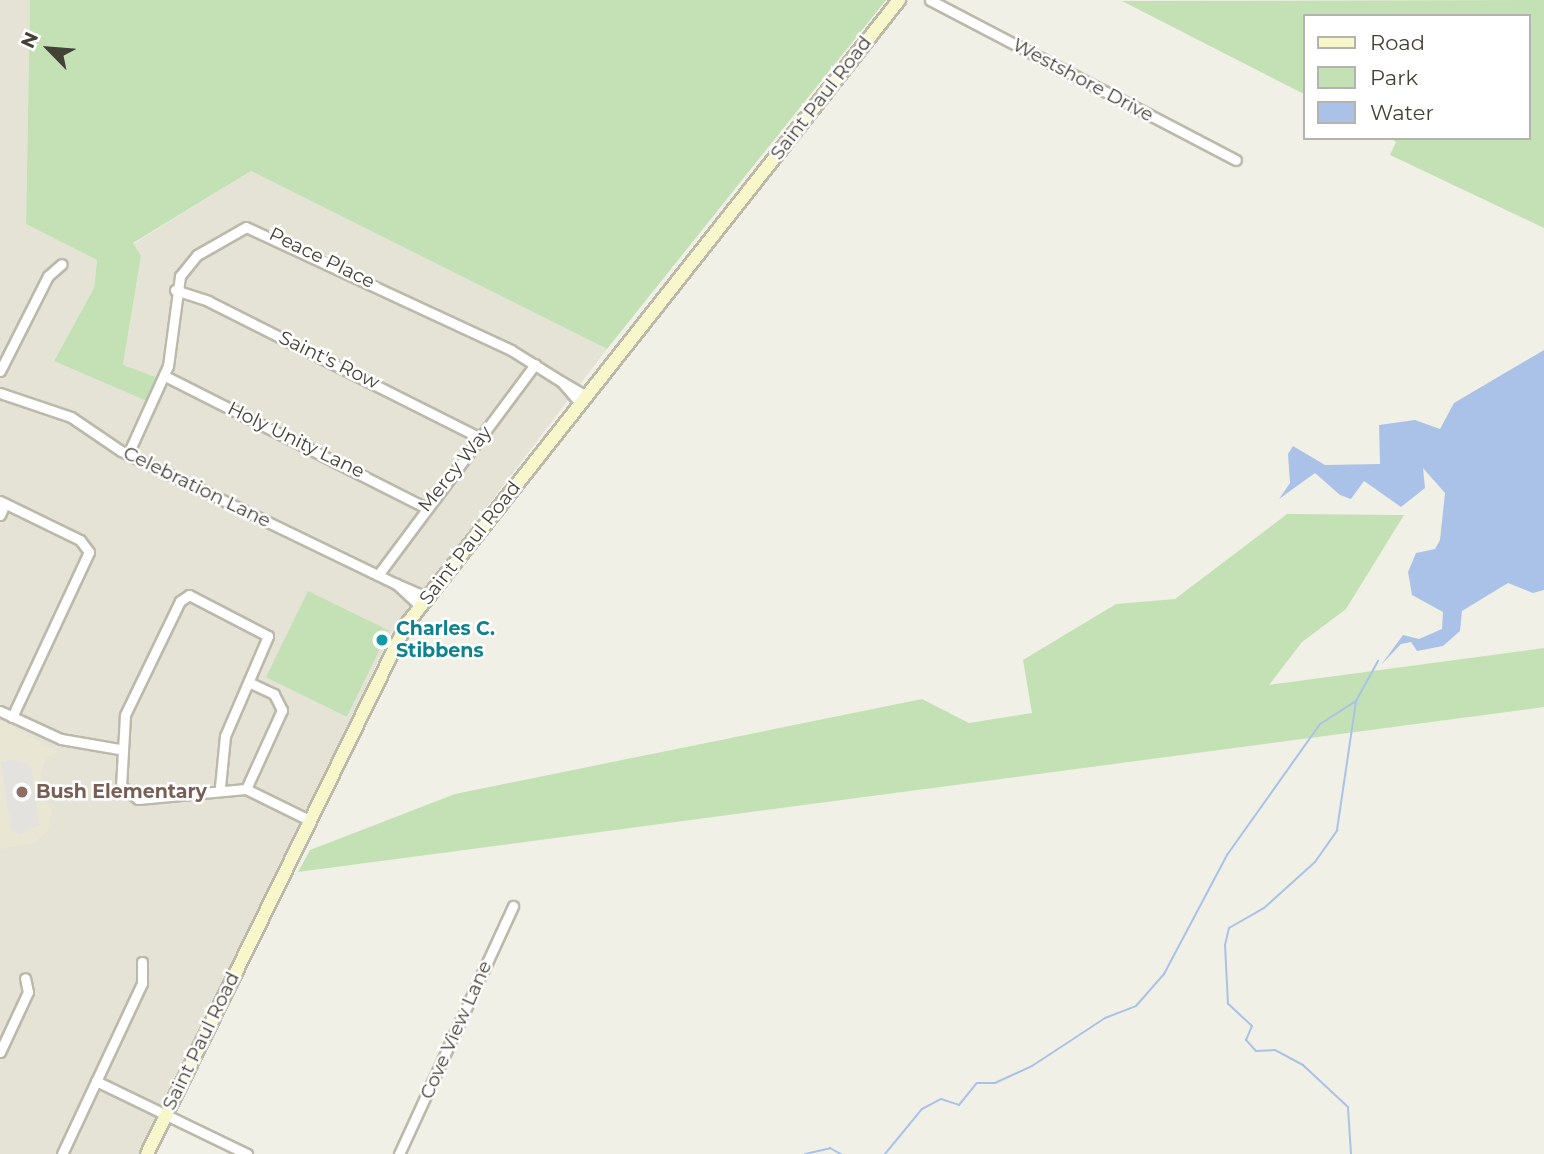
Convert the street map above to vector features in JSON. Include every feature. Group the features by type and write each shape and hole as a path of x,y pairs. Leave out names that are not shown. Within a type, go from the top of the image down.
{"street":[{"name":"Saint Paul Road","path":"147,1154 309,820 423,602 899,0"},
{"name":"Westshore Drive","path":"930,0 1236,160"},
{"name":"Peace Place","path":"128,454 165,376 175,290 197,255 252,227 536,364 583,399"},
{"path":"0,372 48,276 62,264"},
{"name":"Saint's Row","path":"175,290 208,300 480,438"},
{"name":"Mercy Way","path":"378,575 424,508 536,364"},
{"name":"Holy Unity Lane","path":"165,376 424,508"},
{"name":"Celebration Lane","path":"0,393 71,417 128,454 396,584 423,602"},
{"path":"0,515 3,503 80,540 89,552 12,717"},
{"path":"220,787 221,749 268,645 266,632 185,597 125,715 119,749 121,786 132,797 220,787 246,789 309,820"},
{"path":"246,789 282,710 274,694 250,683"},
{"path":"0,711 84,746 119,749"},
{"name":"Cove View Lane","path":"399,1154 513,906"},
{"path":"62,1154 142,983 142,962"},
{"path":"0,1052 28,992 25,978"},
{"path":"96,1081 247,1154"}],"shaded area":[{"path":"0,0 30,0 26,224 97,260 94,288 54,361 123,365 141,256 133,244 251,171 607,349 392,632 145,1154 0,1154"},
{"name":"Bush Elementary","path":"0,720 57,752 45,757 41,775 44,802 52,808 48,831 32,844 0,849"},
{"path":"17,759 31,766 39,825 19,835 11,830 1,762"}],"green space":[{"path":"30,0 886,0 607,349 251,171 133,243 141,256 123,365 158,378 147,401 54,361 94,288 97,260 26,224"},
{"path":"1544,0 1544,228 1390,155 1396,142 1393,140 1530,140 1530,14 1302,14 1302,93 1122,1"},
{"path":"1287,514 1404,515 1346,609 1302,642 1269,685 1544,648 1544,707 298,872 310,850 455,794 922,699 969,723 1032,713 1023,660 1116,604 1175,599"},
{"path":"308,591 389,630 347,717 266,677"}],"water":[{"path":"1544,350 1544,590 1533,593 1508,583 1462,611 1460,631 1443,646 1417,651 1411,642 1401,644 1381,665 1403,635 1419,639 1442,629 1443,612 1412,595 1408,572 1416,553 1435,549 1440,540 1445,493 1423,468 1425,488 1401,507 1364,481 1351,499 1340,495 1315,473 1279,499 1290,483 1288,454 1293,446 1325,465 1380,464 1379,425 1415,420 1440,429 1454,403"}],"waterway":[{"path":"1351,1154 1348,1107 1303,1065 1275,1050 1256,1051 1246,1040 1252,1026 1228,1004 1225,945 1229,928 1264,908 1315,862 1337,830 1356,701 1378,661"},
{"path":"885,1154 922,1109 941,1099 959,1105 977,1083 995,1083 1032,1066 1105,1018 1136,1006 1164,974 1227,855 1320,724 1356,701"},
{"path":"805,1154 830,1148 841,1154"}],"place":[{"name":"Charles C. Stibbens","path":"382,640"},
{"name":"Bush Elementary","path":"22,792"}]}
